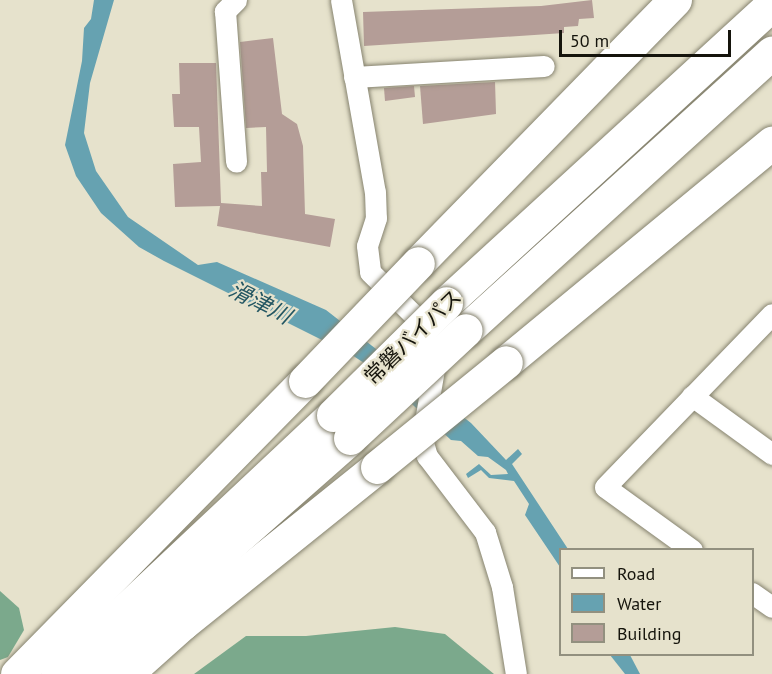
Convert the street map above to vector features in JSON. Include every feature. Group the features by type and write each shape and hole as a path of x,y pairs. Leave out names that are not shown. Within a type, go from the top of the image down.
{"highway":[{"path":"17,674 675,0"},
{"name":"常磐バイパス","path":"93,674 341,427 446,303 761,15"},
{"name":"常磐バイパス","path":"57,674 341,427 466,330 772,53"},
{"path":"126,674 182,624 772,143"}],"street":[{"path":"340,0 375,192 376,218 367,246 370,272 423,324 438,346 422,439 427,456 485,532 501,587 516,674"},
{"path":"230,2 225,11 236,162"},
{"path":"354,77 544,66"},
{"path":"691,548 605,487 772,314"},
{"path":"692,396 772,454"},
{"path":"754,594 772,608"}],"green space":[{"path":"0,591 19,608 24,630 8,657 0,660"},
{"path":"395,627 445,634 494,674 194,674 246,636 306,636"}],"water":[{"name":"滑津川","path":"94,0 114,0 90,83 84,133 96,171 128,217 198,265 217,262 326,310 471,423 506,460 518,449 522,454 512,464 567,548 559,548 559,566 525,515 529,504 514,481 489,478 481,470 468,478 466,474 479,464 491,475 508,474 506,470 488,457 478,456 461,441 451,440 376,371 352,355 139,247 101,213 76,176 65,145 82,61 84,28 91,19"},
{"path":"611,656 631,656 640,674 625,674"}],"building":[{"path":"592,0 594,18 579,19 578,26 564,27 564,33 364,46 363,12 541,6"},
{"path":"273,38 282,114 297,124 303,146 305,214 335,219 330,247 217,226 220,206 175,207 173,164 201,162 199,127 174,127 172,94 180,94 179,63 216,63 221,203 262,206 261,172 267,172 266,127 246,128 240,42"},
{"path":"495,82 496,114 423,124 420,86"},
{"path":"414,86 415,97 385,101 384,88"}]}
